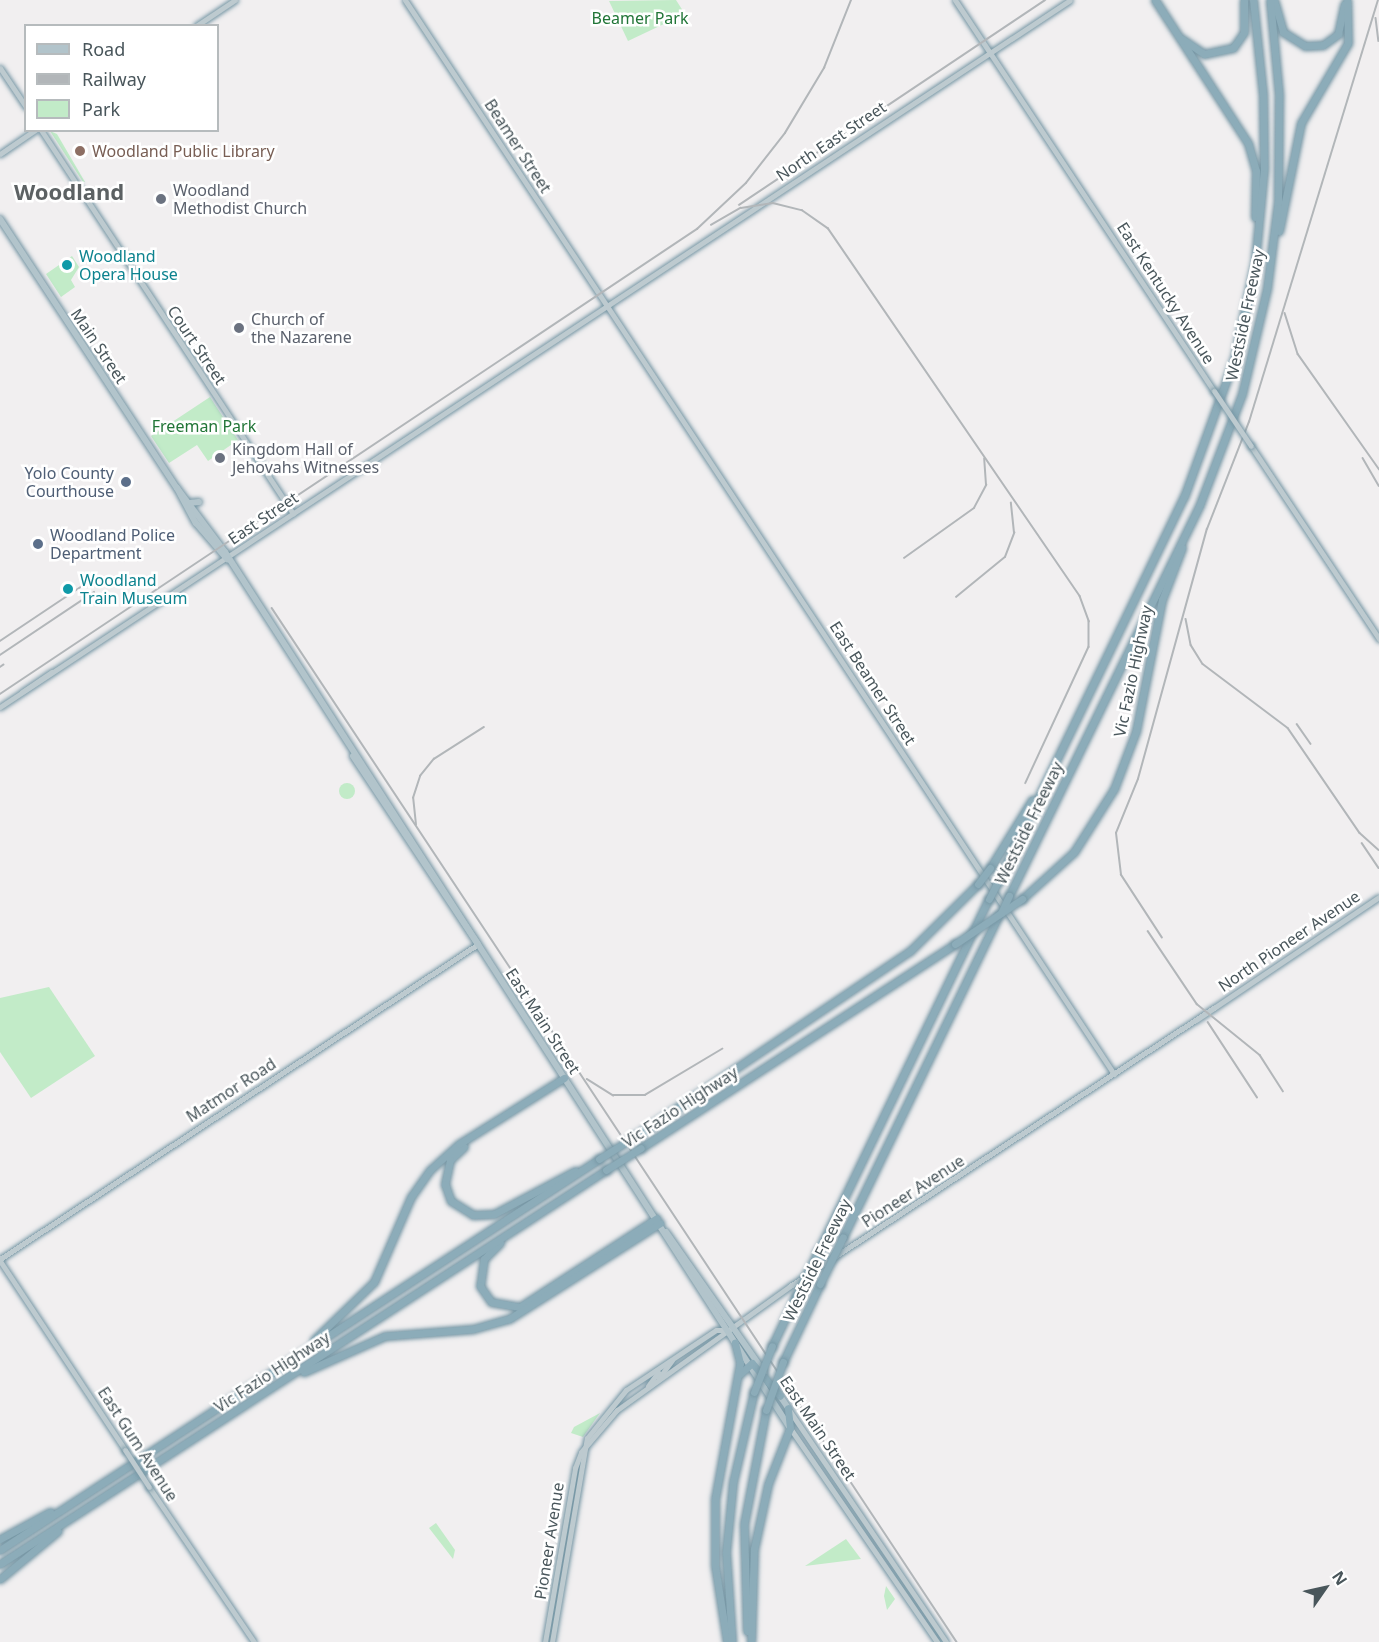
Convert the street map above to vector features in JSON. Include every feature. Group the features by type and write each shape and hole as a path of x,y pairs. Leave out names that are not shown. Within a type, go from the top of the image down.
{"highway":[{"path":"1155,0 1251,152 1257,182 1255,262"},
{"path":"1179,36 1204,54 1227,51 1244,32 1244,0"},
{"name":"Westside Freeway","path":"732,1642 726,1552 733,1482 754,1392 772,1346 1204,452 1235,357 1255,262 1264,123 1253,0"},
{"name":"Westside Freeway","path":"750,1642 744,1524 766,1410 783,1362 1189,527 1228,436 1257,342 1274,239 1280,158 1270,0"},
{"path":"1274,0 1283,32 1293,42 1313,47 1338,34 1345,16 1345,0"},
{"path":"1257,342 1293,149 1310,103 1348,43 1345,0"},
{"name":"Vic Fazio Highway","path":"0,1564 1022,899 1074,852 1114,789 1136,731 1162,600 1189,527"},
{"name":"Vic Fazio Highway","path":"0,1550 634,1137 910,951 978,884 1051,770"},
{"path":"564,1078 455,1153 444,1176 446,1191 463,1211 487,1215 599,1160"},
{"path":"298,1354 365,1294 430,1170 459,1144 564,1078"},
{"path":"524,1223 488,1253 479,1269 484,1294 500,1307 527,1304 658,1221"},
{"path":"275,1386 373,1340 473,1329 509,1319 658,1221"},
{"path":"728,1642 715,1565 715,1499 737,1379 735,1344"},
{"path":"737,1379 748,1364 780,1396"},
{"path":"750,1642 761,1511 790,1428 788,1408"},
{"path":"0,1539 74,1501"},
{"path":"0,1579 78,1514"}],"main road":[{"name":"Main Street","path":"0,219 176,488 196,523 226,560"},
{"name":"Main Street","path":"176,488 195,511 226,560"},
{"name":"East Main Street","path":"226,560 658,1221 697,1271 788,1408"},
{"name":"East Main Street","path":"666,1232 678,1257 790,1428"},
{"path":"678,1257 697,1271"}],"street":[{"path":"199,24 235,0"},
{"name":"Beamer Street","path":"405,0 608,306"},
{"name":"East Kentucky Avenue","path":"955,0 1379,639"},
{"name":"North East Street","path":"608,306 1070,0"},
{"path":"0,68 24,104"},
{"path":"0,154 32,132"},
{"name":"Court Street","path":"42,132 293,514"},
{"name":"East Street","path":"0,707 608,306"},
{"name":"East Beamer Street","path":"608,306 1114,1074"},
{"name":"North Pioneer Avenue","path":"1114,1074 1379,897"},
{"name":"Matmor Road","path":"0,1260 478,944"},
{"name":"Pioneer Avenue","path":"545,1642 570,1495 586,1448 617,1410 733,1325 1114,1074"},
{"name":"East Gum Avenue","path":"0,1260 254,1642"},
{"name":"Pioneer Avenue","path":"552,1642 587,1438 619,1397 716,1330 726,1330"},
{"path":"658,1379 672,1360"},
{"path":"648,1386 660,1368"},
{"name":"East Main Street","path":"788,1408 946,1642"},
{"name":"East Main Street","path":"790,1428 937,1642"},
{"path":"570,1495 571,1534"}],"green space":[{"name":"Beamer Park","path":"676,0 685,14 628,41 609,1"},
{"path":"51,132 57,134 85,182"},
{"path":"72,256 79,267 71,280 75,287 61,297 46,274"},
{"name":"Freeman Park","path":"210,397 238,440 208,461 197,445 169,463 151,436"},
{"path":"344,783 350,783 355,791 353,797 344,799 339,794 339,788"},
{"path":"49,987 95,1056 31,1098 0,1052 0,998"},
{"path":"600,1413 583,1437 571,1433 574,1427"},
{"path":"436,1523 455,1550 453,1559 429,1528"},
{"path":"846,1539 861,1559 805,1566"},
{"path":"886,1586 895,1599 887,1610 884,1596"}],"railway":[{"path":"0,694 697,229 746,183 785,133 824,68 851,0"},
{"path":"739,205 1045,0"},
{"path":"1162,938 1121,875 1116,833 1138,779 1207,529 1249,422 1378,0"},
{"path":"1376,18 1379,41"},
{"path":"711,225 741,208 773,203 802,210 828,228 1080,596 1089,621 1089,647 1026,783"},
{"path":"1285,313 1298,354 1379,469"},
{"path":"1363,458 1379,486"},
{"path":"904,558 974,508 986,485 984,459"},
{"path":"956,597 1005,557 1014,533 1011,503"},
{"path":"0,641 88,582"},
{"path":"0,655 94,592"},
{"path":"272,608 957,1642"},
{"path":"1186,619 1191,645 1203,664 1288,728 1360,833 1379,850"},
{"path":"1297,724 1311,744"},
{"path":"416,825 413,798 420,776 434,759 484,727"},
{"path":"1362,843 1379,868"},
{"path":"1148,931 1197,1004 1260,1055 1283,1091"},
{"path":"1208,1022 1257,1097"},
{"path":"587,1079 613,1095 645,1095 722,1049"}],"place":[{"name":"Woodland Public Library","path":"80,151"},
{"name":"Woodland Methodist Church","path":"161,199"},
{"name":"Woodland Opera House","path":"67,265"},
{"name":"Church of the Nazarene","path":"239,328"},
{"name":"Kingdom Hall of Jehovahs Witnesses","path":"220,458"},
{"name":"Yolo County Courthouse","path":"126,482"},
{"name":"Woodland Police Department","path":"38,544"},
{"name":"Woodland Train Museum","path":"68,589"}],"district":[{"name":"Woodland","path":"69,192"}]}
